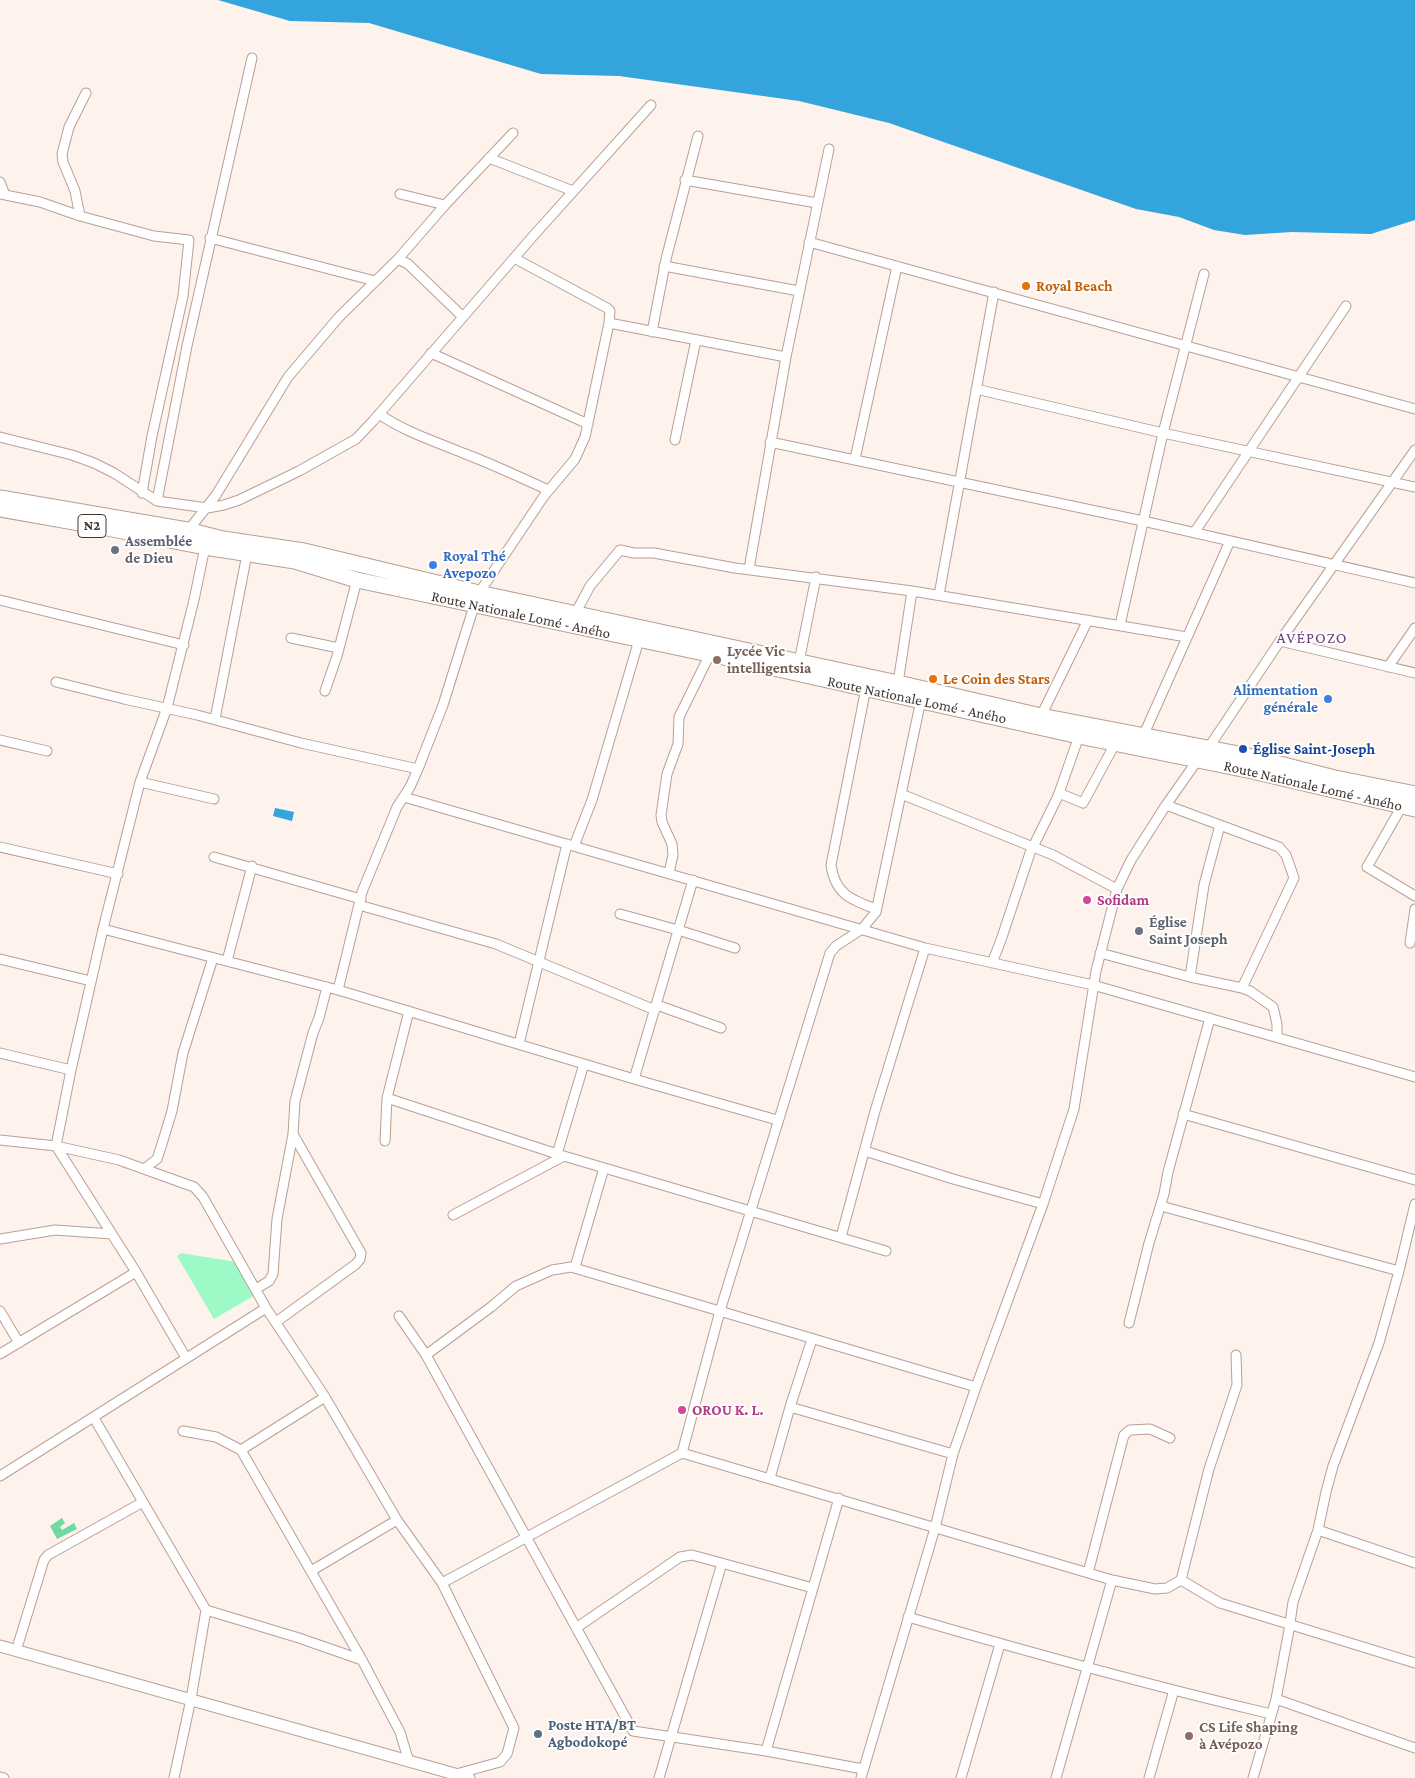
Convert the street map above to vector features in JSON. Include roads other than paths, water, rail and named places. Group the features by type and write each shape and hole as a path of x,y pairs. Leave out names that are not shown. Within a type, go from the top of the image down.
{"highway":[{"name":"N2","path":"0,498 171,527 185,537"},
{"name":"N2","path":"0,509 102,527 185,537"},
{"name":"Route Nationale Lomé - Aného","path":"185,537 222,539 304,551 477,599 639,640 1079,736 1116,742 1408,807"},
{"name":"Route Nationale Lomé - Aného","path":"185,537 205,548 295,561 357,580 575,614 898,683 1041,716 1244,754 1335,778 1415,794"}],"street":[{"path":"157,501 210,238 252,58"},
{"path":"80,216 62,154 70,127 86,93"},
{"path":"0,437 72,455 94,463 114,473 157,501 207,508 240,500 299,471 356,439 573,191 651,105"},
{"path":"185,537 207,508 288,377 329,327 398,259 445,205 513,133"},
{"path":"652,332 664,266 698,136"},
{"path":"749,569 786,357 829,149"},
{"path":"489,158 573,191"},
{"path":"685,180 817,203"},
{"path":"0,182 2,194 40,202 80,216 154,236 189,240 183,296 152,436 142,492"},
{"path":"400,194 445,205"},
{"path":"210,238 375,282"},
{"path":"810,242 1415,409"},
{"path":"338,990 360,902 397,807 418,770 443,705 477,599 548,490 580,449 586,437 610,323 610,311 514,258"},
{"path":"398,259 408,264 463,316"},
{"path":"664,266 799,291"},
{"path":"855,459 897,266"},
{"path":"1120,625 1163,433 1204,274"},
{"path":"939,595 994,292"},
{"path":"1194,532 1297,376 1346,306"},
{"path":"610,323 786,357"},
{"path":"675,440 696,340"},
{"path":"431,353 588,424"},
{"path":"976,389 1163,433 1415,487"},
{"path":"379,414 405,430 462,452 548,490"},
{"path":"770,442 1194,532 1415,583"},
{"path":"399,1316 426,1355 633,1731 766,1751 862,1773 935,1528 953,1454 1044,1204 1074,1109 1093,985 1117,889 1131,860 1166,805 1209,747 1280,641 1415,450"},
{"path":"1144,734 1230,541"},
{"path":"186,1358 136,1272 56,1146 103,929 140,782 167,708 184,645 205,548"},
{"path":"575,614 590,586 620,550 634,553 654,553 749,569 939,595 1188,637"},
{"path":"214,720 246,554"},
{"path":"799,662 816,577"},
{"path":"325,691 339,648 357,580"},
{"path":"898,683 912,591"},
{"path":"0,600 184,645"},
{"path":"1041,716 1088,620"},
{"path":"1388,666 1415,628"},
{"path":"291,638 339,648"},
{"path":"519,1044 570,845 592,800 639,640"},
{"path":"1280,641 1415,673"},
{"path":"668,873 673,855 672,844 662,822 661,815 667,774 678,744 679,717 710,654"},
{"path":"56,682 418,770"},
{"path":"866,688 831,864 832,875 838,889 853,901 876,909"},
{"path":"682,1453 720,1311 777,1120 830,953 836,946 862,929 876,909 921,700"},
{"path":"992,963 1033,847 1059,793 1079,736"},
{"path":"0,740 47,751"},
{"path":"1059,793 1083,803 1116,742"},
{"path":"140,782 214,799"},
{"path":"901,794 1053,855 1117,889"},
{"path":"404,797 926,948 1093,985 1415,1077"},
{"path":"1166,805 1279,847 1286,855 1294,878 1242,988"},
{"path":"1408,807 1367,867 1415,896"},
{"path":"1190,977 1204,885 1220,826"},
{"path":"0,847 118,874"},
{"path":"214,857 252,866 496,944 656,1007 721,1028"},
{"path":"227,961 252,866"},
{"path":"634,1079 693,880"},
{"path":"1410,943 1415,909"},
{"path":"620,914 735,948"},
{"path":"103,929 338,990 777,1120"},
{"path":"841,1237 875,1111 926,948"},
{"path":"1100,953 1250,991 1273,1007 1277,1024 1277,1037"},
{"path":"144,1169 157,1159 162,1147 172,1111 183,1052 213,958"},
{"path":"0,959 91,981"},
{"path":"256,1289 269,1281 273,1274 278,1212 293,1134 295,1101 313,1033 320,1018 327,987"},
{"path":"385,1141 387,1098 410,1011"},
{"path":"1129,1324 1149,1243 1161,1206 1183,1114 1210,1018"},
{"path":"0,1053 71,1070"},
{"path":"453,1215 561,1155 584,1064"},
{"path":"387,1098 561,1155 886,1251"},
{"path":"1183,1114 1415,1180"},
{"path":"276,1322 356,1264 360,1259 361,1252 293,1134"},
{"path":"0,1140 56,1146 119,1160 194,1187 203,1197 266,1308 325,1397 397,1520 442,1583 514,1728 506,1754 500,1762 456,1774"},
{"path":"865,1151 953,1179 1044,1204"},
{"path":"574,1267 604,1168"},
{"path":"1253,1778 1276,1699 1293,1602 1318,1530 1334,1466 1379,1343 1415,1204"},
{"path":"1161,1206 1399,1271"},
{"path":"0,1239 56,1230 112,1234"},
{"path":"426,1355 491,1308 516,1286 552,1270 574,1267 976,1388"},
{"path":"0,1354 136,1272"},
{"path":"0,1476 266,1308"},
{"path":"0,1311 19,1343"},
{"path":"770,1478 790,1406 812,1339"},
{"path":"442,1583 682,1453 1112,1580 1155,1589 1167,1588 1181,1580 1209,1469 1236,1385 1236,1355"},
{"path":"241,1450 325,1397"},
{"path":"790,1406 953,1454"},
{"path":"94,1418 206,1610 191,1699 174,1778"},
{"path":"1088,1573 1124,1435 1130,1430 1150,1429 1170,1438"},
{"path":"183,1431 216,1436 241,1450 362,1660 400,1732 409,1762"},
{"path":"766,1751 839,1498"},
{"path":"16,1651 44,1560 143,1502"},
{"path":"311,1571 397,1520"},
{"path":"1318,1530 1415,1563"},
{"path":"576,1628 680,1557 692,1555 813,1588"},
{"path":"659,1778 722,1563"},
{"path":"1056,1778 1112,1580"},
{"path":"1181,1580 1220,1603 1415,1663"},
{"path":"206,1610 299,1638 362,1660"},
{"path":"908,1617 1000,1644 1271,1714"},
{"path":"961,1778 1000,1644"},
{"path":"0,1646 469,1778"},
{"path":"1149,1778 1174,1690"},
{"path":"1276,1699 1415,1748"},
{"path":"0,1777 4,1778"}],"water":[{"path":"218,0 1415,0 1415,220 1371,234 1292,232 1245,235 1214,230 1179,217 1136,209 889,123 799,101 619,76 541,74 369,23 290,21"},
{"path":"275,808 294,812 292,821 273,816"}],"place":[{"name":"Royal Beach","path":"1026,286"},
{"name":"Assemblée de Dieu","path":"115,550"},
{"name":"Royal Thé Avepozo","path":"433,565"},
{"name":"Lycée Vic intelligentsia","path":"717,660"},
{"name":"Le Coin des Stars","path":"933,679"},
{"name":"Alimentation générale","path":"1328,699"},
{"name":"Église Saint-Joseph","path":"1243,749"},
{"name":"Sofidam","path":"1087,900"},
{"name":"Église Saint Joseph","path":"1139,931"},
{"name":"OROU K. L.","path":"682,1410"},
{"name":"Poste HTA/BT Agbodokopé","path":"538,1734"},
{"name":"CS Life Shaping à Avépozo","path":"1189,1736"}],"district":[{"name":"AVÉPOZO","path":"1312,638"}]}
